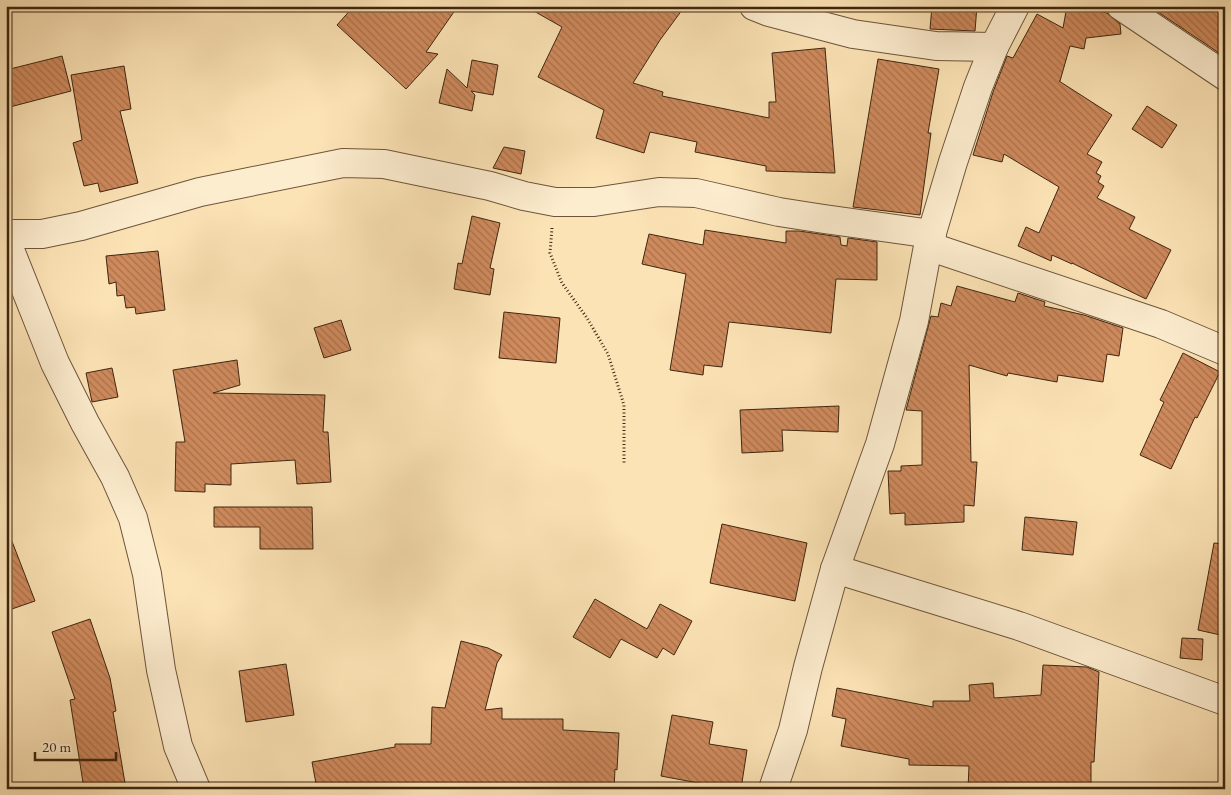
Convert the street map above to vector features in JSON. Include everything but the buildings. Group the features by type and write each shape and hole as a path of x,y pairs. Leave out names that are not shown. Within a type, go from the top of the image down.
{"street":[{"path":"754,6 769,12 853,34 936,46 994,47"},
{"path":"773,789 793,730 835,569 880,444 914,322 930,240 978,87 994,47 1015,6"},
{"path":"1120,6 1225,76"},
{"path":"6,234 42,234 81,226 200,192 343,162 384,164 490,186 524,196 555,202 594,202 658,192 696,193 779,212 930,240 1161,324 1225,351"},
{"path":"6,240 55,363 115,477 133,518 147,574 161,670 178,746 196,789"},
{"path":"835,569 1019,626 1225,700"}],"path":[{"path":"555,202 550,253 562,283 587,318 608,354 624,405 624,464"}]}
